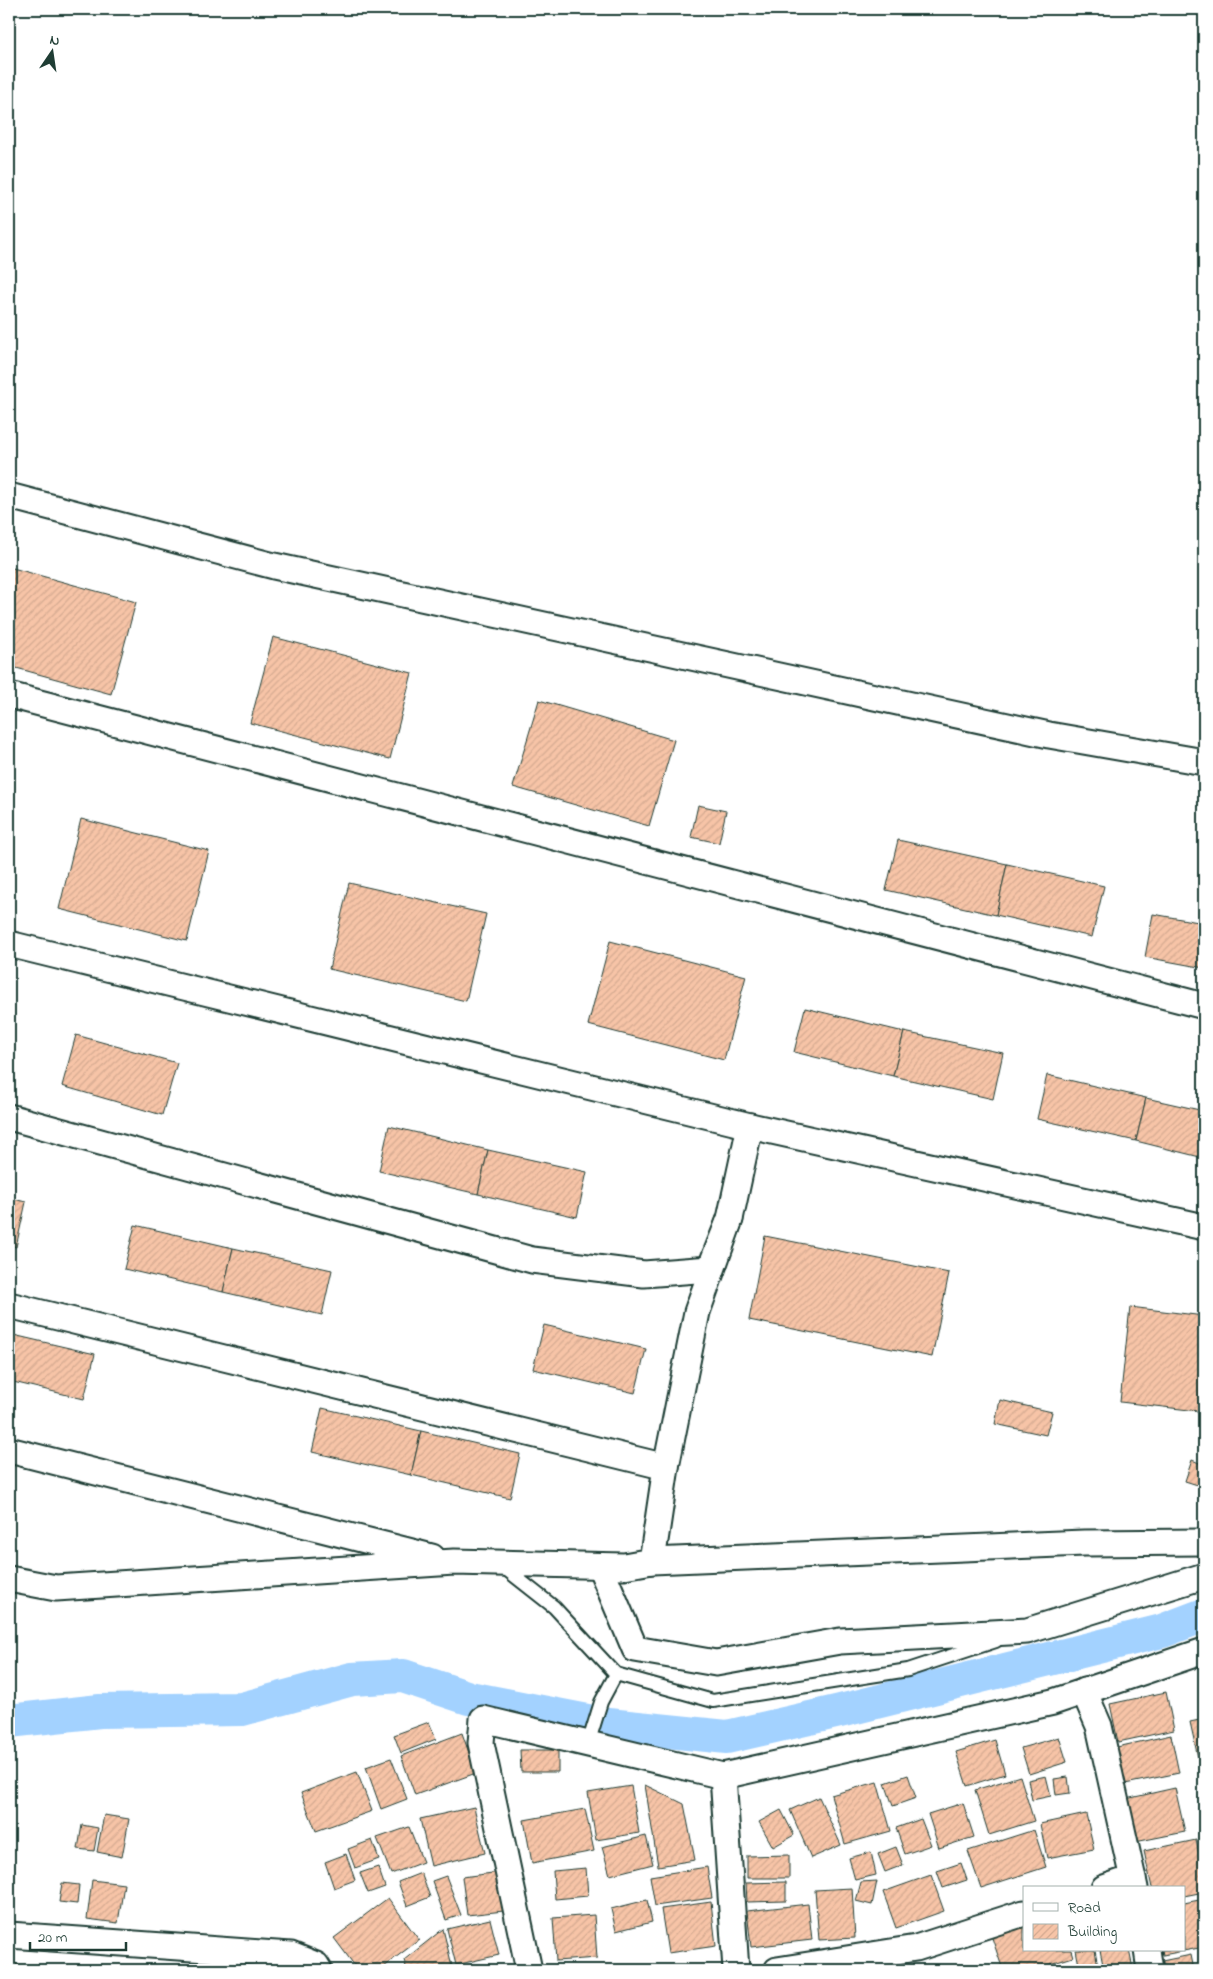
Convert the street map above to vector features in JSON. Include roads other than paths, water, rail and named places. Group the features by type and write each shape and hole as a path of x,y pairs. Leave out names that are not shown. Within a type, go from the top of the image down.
{"street":[{"path":"9,496 302,573 1049,735 1204,762"},
{"path":"9,695 1204,1006"},
{"path":"9,944 750,1126 1204,1227"},
{"path":"9,1117 532,1260 644,1274 710,1269 730,1219"},
{"path":"652,1560 666,1467 697,1312 730,1219 750,1126"},
{"path":"9,1305 666,1467"},
{"path":"9,1450 454,1562"},
{"path":"9,1579 56,1588 454,1562 624,1566 652,1560 1084,1543 1204,1542"},
{"path":"600,1566 635,1649 716,1663 840,1641 1027,1631 1204,1576"},
{"path":"529,1970 480,1743 483,1719 589,1740 723,1776 1053,1702 1204,1651"},
{"path":"1084,1691 1099,1726 1134,1883 1116,1886"},
{"path":"723,1776 736,1970"},
{"path":"777,1970 916,1948 1023,1913"},
{"path":"9,1934 291,1955 316,1965 319,1970"},
{"path":"1146,1952 1150,1970"}],"lane":[{"path":"498,1563 554,1607 616,1674 713,1701 908,1670 1027,1631"},
{"path":"589,1740 601,1702 616,1674"}],"waterway":[{"path":"9,1721 100,1711 242,1709 352,1679 403,1676 469,1698 608,1725 727,1737 1162,1631 1204,1615"}]}
